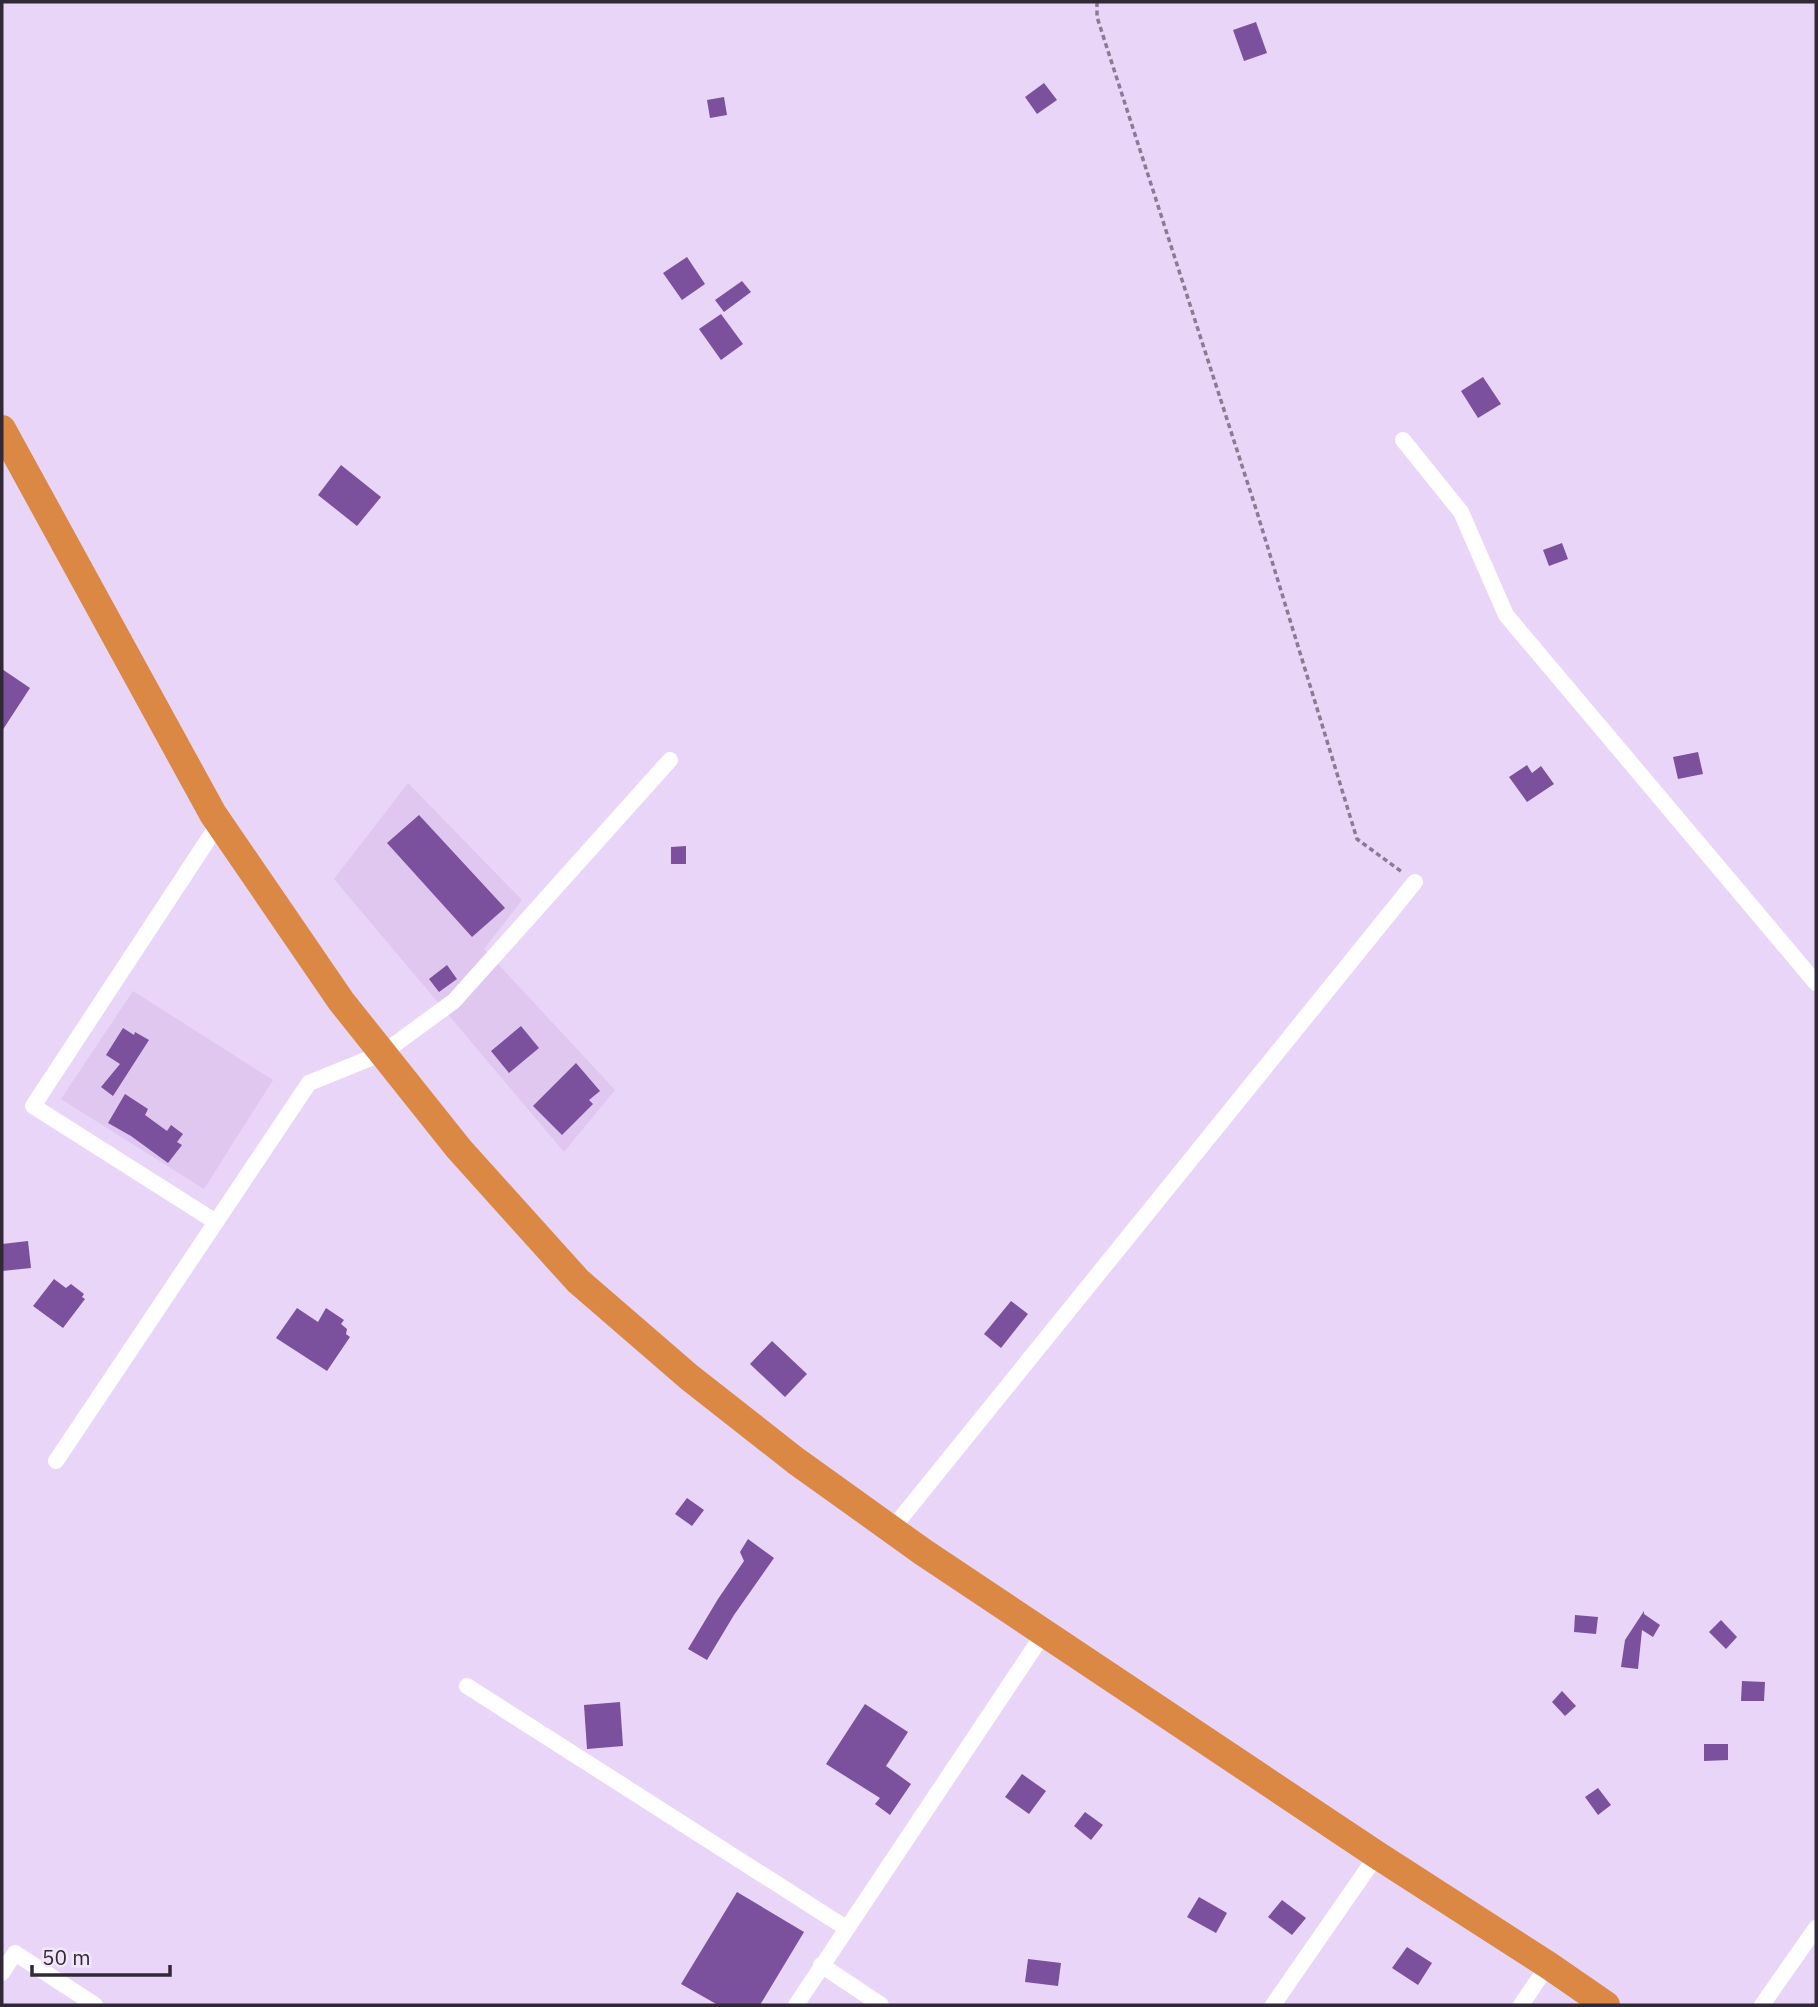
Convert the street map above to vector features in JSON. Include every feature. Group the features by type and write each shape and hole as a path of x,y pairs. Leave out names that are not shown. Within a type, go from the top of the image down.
{"highway":[{"path":"2,429 219,823 341,1001 459,1149 578,1281 689,1377 796,1461 892,1529 1044,1633 1606,2005"}],"street":[{"path":"1403,440 1461,512 1506,615 1816,983"},
{"path":"56,1461 309,1083 383,1053 454,1001 670,760"},
{"path":"216,1222 33,1106 219,823"},
{"path":"892,1529 1415,882"},
{"path":"796,2005 1044,1633"},
{"path":"467,1686 845,1928"},
{"path":"1273,2005 1377,1855"},
{"path":"1762,2005 1816,1928"},
{"path":"2,1973 15,1953 95,2005"},
{"path":"821,1965 881,2005"},
{"path":"1521,2005 1548,1965"}],"path":[{"path":"1097,2 1097,17 1256,509 1357,839 1415,882"}],"shaded area":[{"path":"408,783 522,900 484,949 615,1090 564,1152 334,879"},
{"path":"133,991 273,1080 204,1189 61,1099"}],"building":[{"path":"1256,22 1267,53 1244,61 1233,30"},
{"path":"1044,83 1057,100 1037,114 1025,97"},
{"path":"724,97 727,115 710,118 707,100"},
{"path":"687,257 705,284 682,300 663,273"},
{"path":"742,281 751,292 724,312 715,300"},
{"path":"721,314 743,344 721,360 699,329"},
{"path":"1483,377 1501,404 1478,418 1461,391"},
{"path":"341,465 381,497 357,526 318,495"},
{"path":"1562,543 1568,559 1549,566 1543,550"},
{"path":"2,669 30,688 2,731"},
{"path":"1698,752 1703,774 1678,779 1673,757"},
{"path":"1527,765 1532,773 1541,766 1554,784 1527,802 1509,777"},
{"path":"419,815 505,908 472,937 387,843"},
{"path":"686,846 686,864 671,864 671,847"},
{"path":"447,965 457,979 439,992 429,979"},
{"path":"521,1026 539,1048 509,1073 491,1051"},
{"path":"123,1028 149,1040 113,1096 101,1087 120,1064 106,1055"},
{"path":"576,1063 600,1091 589,1100 593,1104 562,1135 533,1106"},
{"path":"125,1094 148,1109 145,1115 167,1131 171,1125 183,1134 177,1142 182,1145 168,1163 108,1123"},
{"path":"28,1241 31,1268 2,1271 2,1244"},
{"path":"54,1279 66,1288 71,1284 84,1294 82,1297 85,1299 63,1328 33,1306"},
{"path":"1011,1301 1028,1314 1001,1348 984,1334"},
{"path":"297,1308 318,1322 326,1308 344,1320 341,1324 350,1337 327,1371 276,1338"},
{"path":"772,1341 807,1374 785,1397 750,1364"},
{"path":"687,1498 704,1510 692,1526 675,1514"},
{"path":"748,1539 774,1558 734,1615 707,1660 688,1649 744,1561 740,1552"},
{"path":"1644,1611 1644,1614 1660,1625 1653,1637 1642,1630 1638,1669 1621,1667 1625,1640"},
{"path":"1575,1615 1598,1617 1596,1634 1574,1632"},
{"path":"1721,1620 1737,1637 1726,1649 1709,1632"},
{"path":"1742,1681 1765,1682 1764,1701 1741,1701"},
{"path":"1562,1691 1576,1706 1565,1716 1552,1702"},
{"path":"620,1702 623,1746 587,1749 584,1705"},
{"path":"865,1704 908,1732 886,1766 911,1784 890,1815 875,1804 880,1798 826,1764"},
{"path":"1704,1744 1728,1744 1728,1760 1704,1761"},
{"path":"1022,1774 1046,1791 1029,1814 1005,1797"},
{"path":"1598,1788 1611,1805 1598,1815 1585,1797"},
{"path":"1085,1812 1103,1825 1091,1840 1074,1826"},
{"path":"737,1892 804,1932 760,2005 718,2005 681,1984"},
{"path":"1199,1897 1227,1913 1216,1933 1187,1917"},
{"path":"1282,1900 1306,1918 1292,1935 1268,1917"},
{"path":"1407,1947 1432,1963 1418,1985 1392,1968"},
{"path":"1028,1959 1061,1963 1058,1986 1025,1982"}]}
